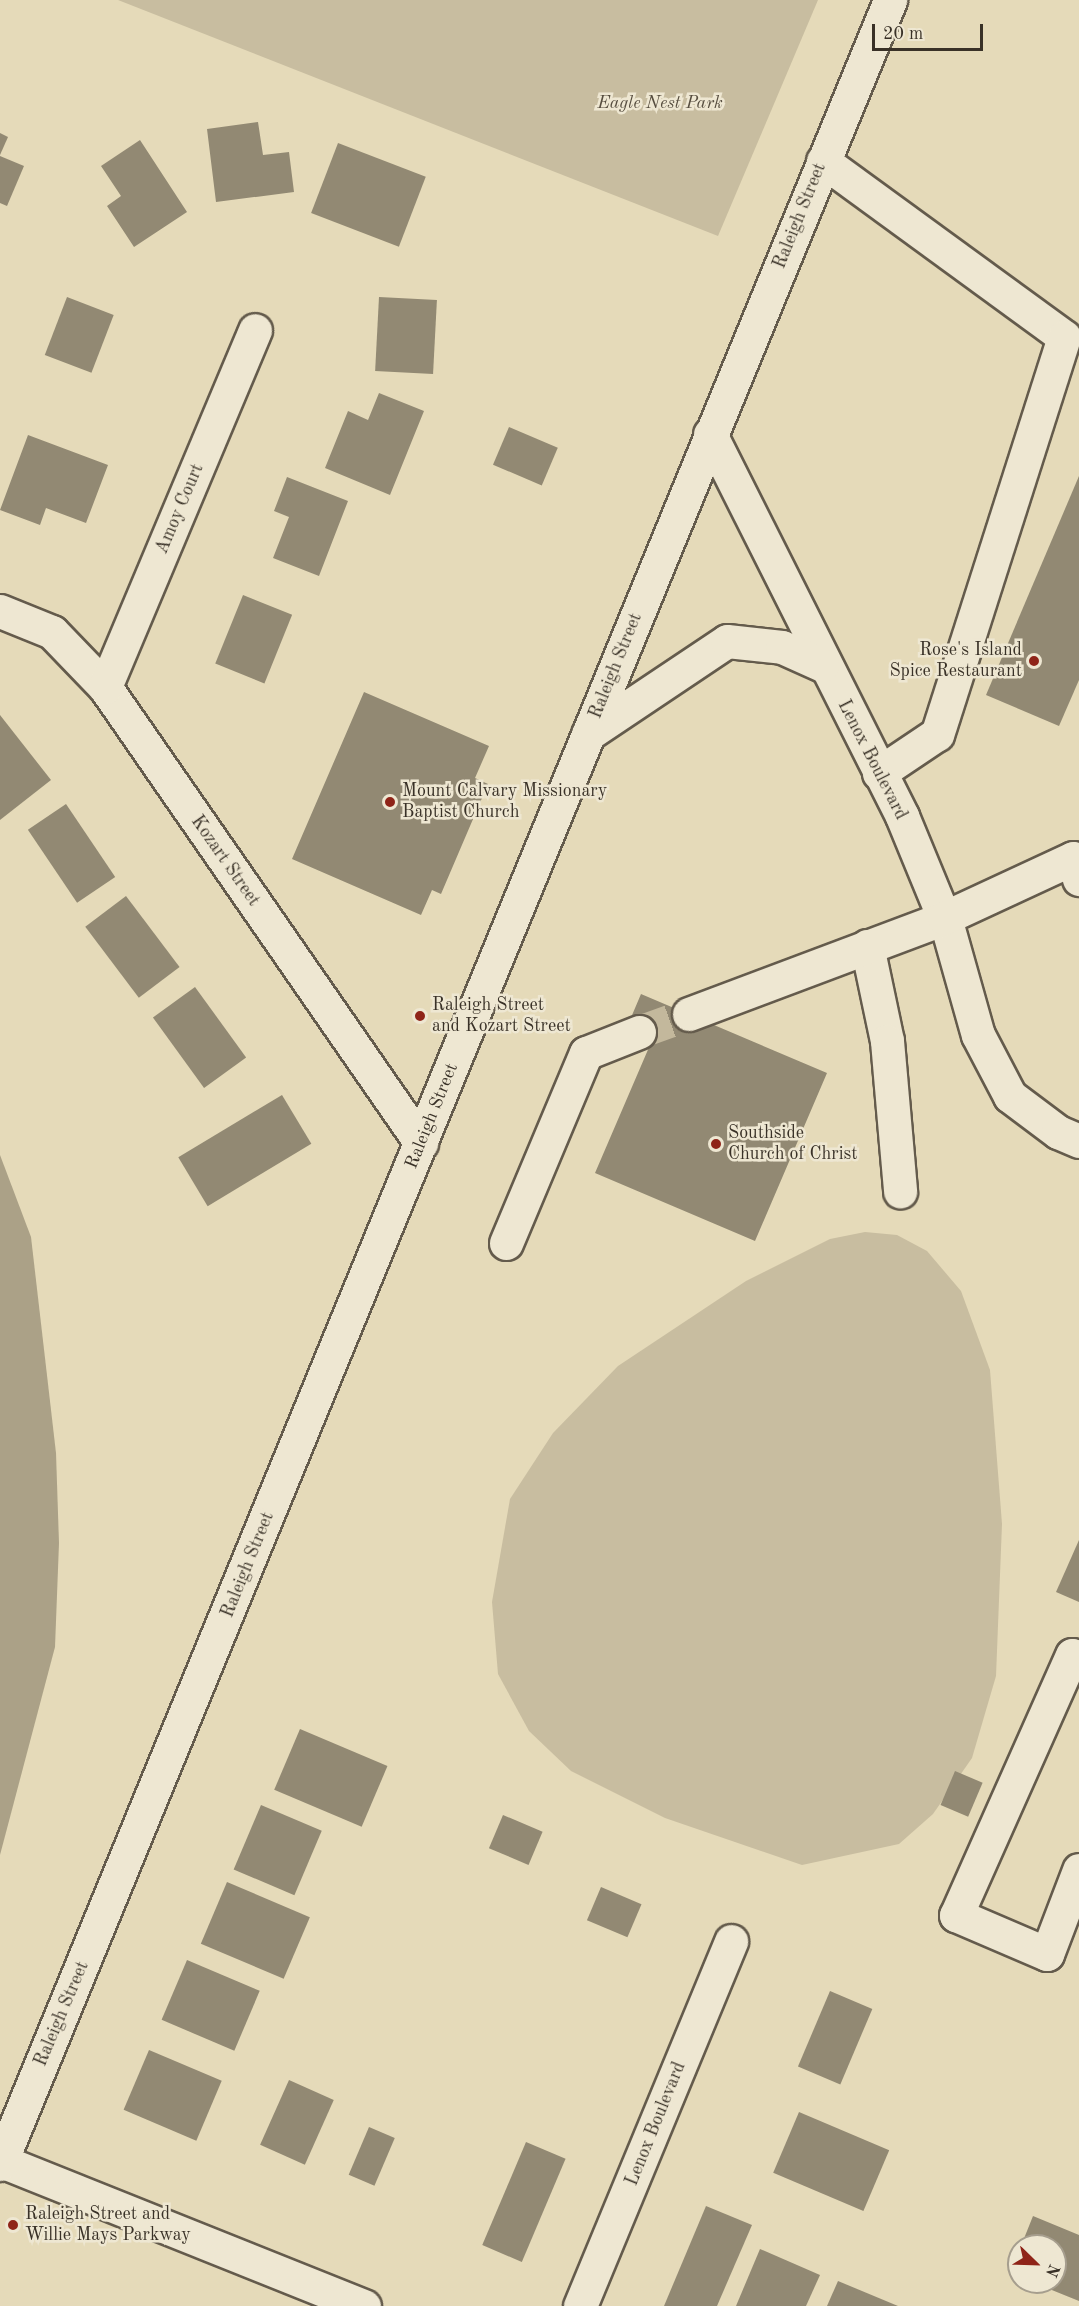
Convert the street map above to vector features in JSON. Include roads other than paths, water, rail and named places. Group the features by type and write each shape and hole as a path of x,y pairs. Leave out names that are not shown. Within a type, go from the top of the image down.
{"street":[{"name":"Raleigh Street","path":"1,2162 890,0"},
{"path":"823,161 1064,337 937,734 879,773"},
{"name":"Amoy Court","path":"105,687 255,330"},
{"name":"Lenox Boulevard","path":"710,434 822,665 879,773 944,918 978,1035 1010,1096 1058,1132 1079,1140"},
{"name":"Kozart Street","path":"0,611 52,632 105,687 421,1143"},
{"path":"588,734 727,641 782,647 822,665"},
{"path":"689,1014 944,918 1077,864"},
{"path":"867,946 887,1041 900,1191"},
{"path":"506,1244 586,1053 639,1032"},
{"path":"1079,1657 1072,1654 956,1915 1047,1954 1079,1870"},
{"name":"Lenox Boulevard","path":"580,2306 731,1941"},
{"path":"1,2162 364,2306"}],"tunnel":[{"path":"639,1032 689,1014"}],"place":[{"name":"Rose's Island Spice Restaurant","path":"1034,661"},
{"name":"Mount Calvary Missionary Baptist Church","path":"390,802"},
{"name":"Raleigh Street and Kozart Street","path":"420,1016"},
{"name":"Southside Church of Christ","path":"716,1144"},
{"name":"Raleigh Street and Willie Mays Parkway","path":"13,2225"}],"park label":[{"name":"Eagle Nest Park","path":"660,103"}]}
